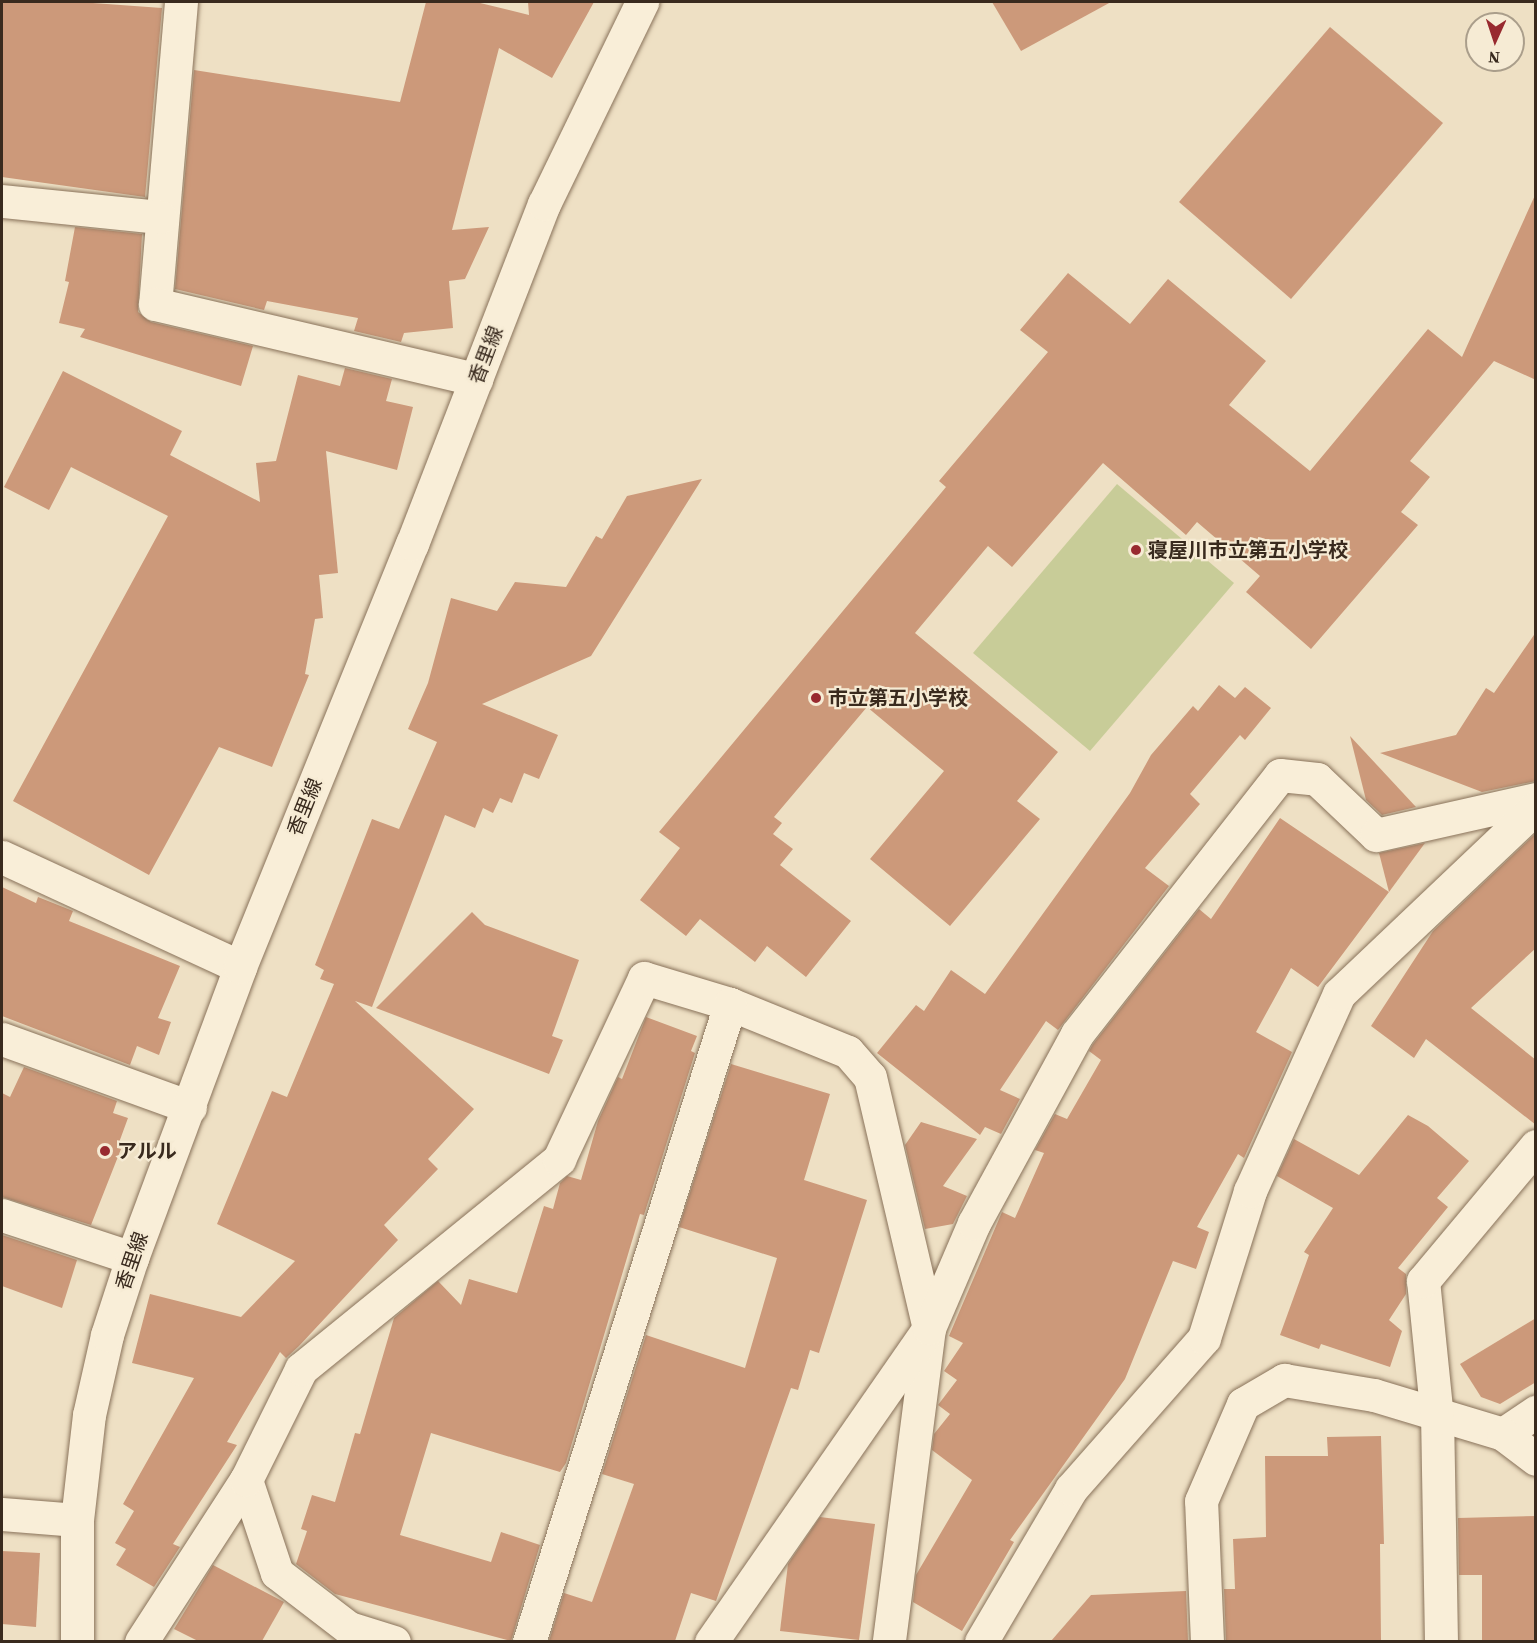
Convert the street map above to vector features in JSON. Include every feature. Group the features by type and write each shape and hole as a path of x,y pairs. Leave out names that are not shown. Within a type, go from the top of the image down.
{"street":[{"path":"181,2 160,217 155,304 477,379"},
{"name":"香里線","path":"77,1641 77,1520 89,1415 107,1335 132,1258 190,1107 240,967 477,379 544,204 642,2"},
{"path":"2,201 160,217"},
{"path":"711,1641 929,1328 974,1223 1077,1034 1280,775 1317,779 1376,835 1536,799"},
{"path":"981,1641 1071,1489 1204,1338 1250,1191 1339,994 1536,807"},
{"path":"2,857 240,967"},
{"path":"141,1641 246,1480 302,1369 453,1250 559,1159 644,978 730,1004 848,1052 870,1077 929,1328 889,1641"},
{"path":"529,1641 730,1004"},
{"path":"2,1039 190,1107"},
{"path":"1441,1641 1437,1418 1423,1281 1536,1146"},
{"path":"2,1215 132,1258"},
{"path":"1207,1641 1201,1501 1243,1404 1284,1380 1374,1395 1437,1418 1503,1434 1536,1459"},
{"path":"1503,1434 1536,1412"},
{"path":"246,1480 277,1573 348,1628 386,1641"},
{"path":"2,1514 77,1520"}],"green space":[{"path":"1117,484 1234,583 1090,751 973,653"}],"building":[{"path":"2,2 79,2 162,8 145,197 2,177"},
{"path":"426,2 476,2 529,15 528,2 594,2 552,78 499,48 452,230 489,227 465,279 449,281 453,328 404,333 401,342 354,331 358,318 267,301 264,310 175,289 194,70 400,102"},
{"path":"992,2 1111,2 1021,51"},
{"path":"1330,27 1443,123 1291,299 1179,202"},
{"path":"1536,193 1536,380 1494,361 1410,461 1430,477 1401,512 1418,525 1311,649 1246,592 1260,576 1197,522 1186,535 1103,463 1012,567 988,546 915,633 1058,752 1017,801 1040,819 950,926 870,859 944,771 867,707 774,817 782,823 773,834 793,849 780,865 851,921 806,977 767,946 755,962 700,919 686,936 640,900 680,848 659,832 946,487 939,481 1048,352 1020,330 1068,273 1130,324 1168,279 1266,361 1229,405 1310,471 1428,329 1462,357"},
{"path":"75,227 142,234 138,312 151,322 253,346 241,386 80,337 85,329 59,323 69,282 65,281"},
{"path":"345,368 392,379 386,401 413,407 397,470 326,451 338,573 319,575 323,618 315,619 305,674 309,675 272,767 219,747 149,875 13,801 168,516 71,467 49,510 4,487 63,371 182,431 170,455 260,502 256,463 276,461 298,375 340,386"},
{"path":"702,479 591,656 482,704 558,735 539,779 524,773 512,803 500,798 493,813 483,808 475,828 445,815 372,1007 355,1001 474,1109 428,1159 438,1169 384,1225 398,1240 299,1346 286,1358 280,1352 227,1442 237,1445 173,1544 180,1547 154,1587 116,1565 126,1549 115,1543 134,1511 123,1504 194,1378 132,1363 150,1294 241,1317 295,1261 217,1224 272,1091 287,1097 334,984 320,979 324,970 315,965 372,819 399,829 437,742 408,729 428,683 451,598 497,611 515,582 566,587 596,536 602,539 627,496"},
{"path":"1536,632 1536,781 1482,792 1380,753 1456,735 1486,688 1494,693"},
{"path":"1219,685 1235,698 1245,687 1271,708 1245,740 1240,735 1190,794 1200,804 1145,868 1169,886 1058,1030 1046,1021 1000,1090 1020,1099 1001,1134 985,1127 980,1135 877,1053 916,1005 924,1011 951,970 985,994 1130,793 1151,755 1193,706 1198,711"},
{"path":"1350,736 1416,807 1382,815 1366,800"},
{"path":"1280,818 1389,892 1318,987 1291,968 1256,1032 1292,1052 1244,1158 1238,1154 1197,1227 1209,1232 1196,1269 1173,1261 1125,1379 1010,1540 1014,1542 962,1631 913,1602 916,1575 972,1480 932,1450 934,1434 950,1414 938,1405 957,1380 944,1371 963,1343 949,1336 1002,1212 1015,1218 1044,1153 1035,1150 1055,1114 1067,1119 1101,1060 1089,1051 1093,1044 1199,909 1211,919"},
{"path":"1536,833 1536,948 1471,1008 1536,1060 1536,1125 1426,1039 1414,1058 1371,1026 1433,931"},
{"path":"1425,843 1389,892 1379,853"},
{"path":"2,887 36,903 38,897 73,911 69,921 180,966 158,1018 171,1022 159,1055 137,1046 130,1065 2,1016"},
{"path":"472,912 485,925 579,960 552,1036 563,1040 549,1074 376,1008"},
{"path":"646,1017 697,1036 691,1051 695,1053 644,1215 640,1214 566,1463 560,1472 431,1433 400,1535 491,1562 501,1532 540,1545 511,1641 335,1594 296,1564 307,1531 301,1529 312,1495 335,1502 355,1433 360,1434 394,1318 438,1281 461,1305 469,1279 517,1293 544,1206 553,1209 560,1183 567,1176 581,1180 598,1121 618,1077 622,1079"},
{"path":"731,1064 830,1094 804,1180 867,1200 819,1353 810,1350 798,1390 791,1388 716,1601 691,1593 675,1641 549,1641 564,1593 592,1602 634,1484 602,1474 646,1335 745,1368 777,1258 679,1227"},
{"path":"24,1067 117,1101 113,1113 128,1118 117,1148 121,1149 91,1225 2,1197 2,1093 10,1097"},
{"path":"1408,1115 1428,1126 1469,1161 1437,1198 1448,1207 1398,1268 1406,1274 1406,1294 1389,1320 1402,1331 1390,1367 1321,1344 1319,1349 1280,1335 1309,1255 1304,1252 1333,1208 1277,1176 1294,1139 1359,1175"},
{"path":"921,1122 977,1139 943,1186 967,1196 953,1224 925,1229 905,1145"},
{"path":"2,1235 77,1260 62,1308 2,1286"},
{"path":"1536,1318 1536,1382 1500,1404 1481,1397 1460,1364"},
{"path":"1381,1436 1384,1544 1380,1544 1381,1641 1226,1641 1224,1589 1235,1589 1233,1539 1266,1537 1265,1456 1328,1456 1327,1437"},
{"path":"1536,1516 1536,1641 1482,1641 1482,1575 1459,1575 1458,1518"},
{"path":"820,1517 875,1524 859,1640 780,1631 788,1564"},
{"path":"2,1551 40,1553 36,1627 2,1624"},
{"path":"213,1565 284,1602 262,1641 198,1641 174,1629"},
{"path":"1186,1591 1188,1641 1051,1641 1091,1595"}],"place":[{"name":"寝屋川市立第五小学校","path":"1136,550"},
{"name":"市立第五小学校","path":"816,698"},
{"name":"アルル","path":"105,1151"}]}
